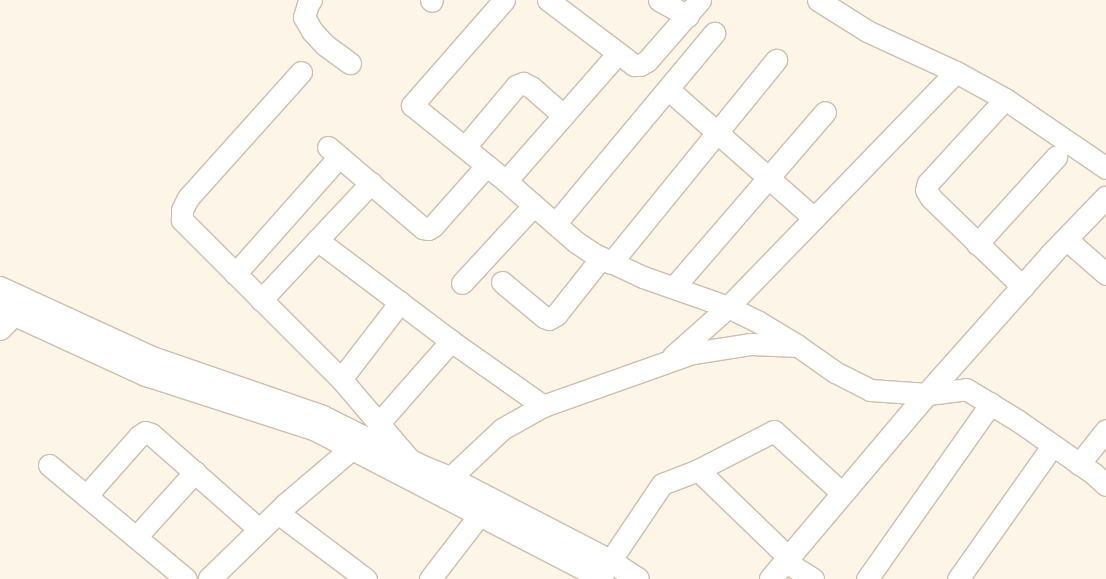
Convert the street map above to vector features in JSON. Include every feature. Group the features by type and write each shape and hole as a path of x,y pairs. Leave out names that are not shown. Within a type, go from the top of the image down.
{"main road":[{"path":"770,579 842,493 1023,286 1106,198"},
{"path":"0,288 10,313 152,358 323,417 409,459 423,467 444,485"},
{"path":"364,436 444,485 486,507 603,574 638,579"},
{"path":"212,578 278,512 364,436"}],"street":[{"path":"311,0 308,4 304,17 312,31 325,45 350,63"},
{"path":"504,0 412,105 487,165 576,242 606,260 644,277 728,307 757,321 798,346 835,372 870,390 928,394 966,389 990,403 1053,445 1106,485"},
{"path":"548,0 634,65 640,65 647,61 694,8 659,0"},
{"path":"818,0 867,31 956,72 1005,99 1106,168"},
{"path":"555,224 714,33"},
{"path":"506,181 618,52"},
{"path":"502,282 544,317 549,319 556,315 606,260 717,132 776,60"},
{"path":"301,72 188,198 182,210 182,220 341,379 364,436 451,341"},
{"path":"668,361 728,307 956,72"},
{"path":"465,147 516,86 523,83 531,87 563,115"},
{"path":"668,89 814,218"},
{"path":"1005,99 928,183 926,190 931,198 1023,286"},
{"path":"674,287 825,112"},
{"path":"235,274 333,152 417,224 428,229 433,226 487,165"},
{"path":"978,244 1056,157"},
{"path":"261,300 371,183"},
{"path":"462,283 534,205"},
{"path":"1066,239 1106,274"},
{"path":"318,240 451,341 543,406"},
{"path":"341,379 400,302"},
{"path":"444,485 502,429 543,406 693,353 751,344 798,346"},
{"path":"866,579 990,403"},
{"path":"1079,464 1106,430"},
{"path":"603,574 662,484 698,470 774,431 842,493"},
{"path":"86,496 139,436 145,432 151,434 260,530"},
{"path":"958,579 1053,445"},
{"path":"49,465 186,579"},
{"path":"698,470 787,560 813,579"},
{"path":"136,537 195,472"},
{"path":"430,579 486,507"},
{"path":"278,512 366,579"}]}
